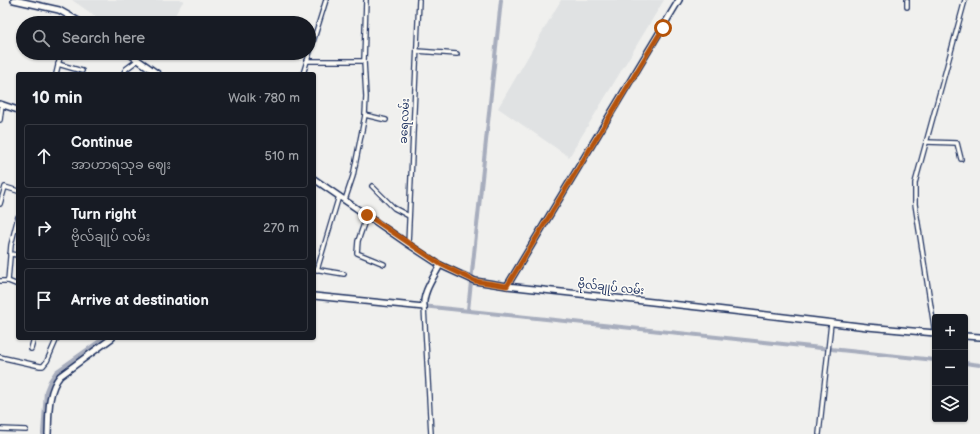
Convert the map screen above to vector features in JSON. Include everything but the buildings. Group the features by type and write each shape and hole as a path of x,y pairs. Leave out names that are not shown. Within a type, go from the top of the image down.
{"main road":[{"path":"14,0 59,10 70,16"},
{"path":"507,286 679,0"},
{"path":"138,60 155,72"},
{"path":"1,104 16,109"},
{"name":"ဗိုလ်ချုပ် လမ်း","path":"316,180 408,244 440,264 475,281 507,286 831,323 932,333"},
{"path":"316,296 424,306 428,289 440,264"},
{"path":"968,336 980,337"},
{"path":"48,434 50,401 55,381 109,340"}],"street":[{"path":"316,32 326,0"},
{"path":"345,200 353,176 365,115 366,97 364,61 366,0"},
{"name":"ခရေလမ်း","path":"408,244 419,0"},
{"path":"907,0 907,7"},
{"path":"932,316 924,270 916,204 916,177 965,0"},
{"path":"417,51 458,54"},
{"path":"56,72 59,60"},
{"path":"125,72 126,69 138,60"},
{"path":"304,72 307,61 364,61"},
{"path":"58,64 82,71"},
{"path":"0,120 1,104"},
{"path":"365,115 386,120"},
{"path":"926,142 957,144 961,158"},
{"path":"372,186 394,208 409,216"},
{"path":"0,204 5,187 16,190"},
{"path":"339,196 316,270 344,274"},
{"path":"367,215 358,241 357,253 384,264"},
{"path":"8,281 11,245 16,225"},
{"path":"10,254 16,256"},
{"path":"0,281 8,281 16,284"},
{"path":"424,306 432,434"},
{"path":"819,434 831,323"},
{"path":"31,349 33,340"},
{"path":"0,357 43,366 47,361 56,340"},
{"path":"0,429 26,430"}],"shaded area":[{"path":"72,0 184,0 174,16 95,16"},
{"path":"561,0 664,0 569,157 498,108"}],"waterway":[{"path":"468,310 501,0"},
{"path":"422,306 932,360"},
{"path":"43,434 46,391 50,381 56,372 101,340"},
{"path":"968,363 980,365"}],"route":[{"path":"367,215 408,244 440,264 475,281 507,286 663,28"}]}
